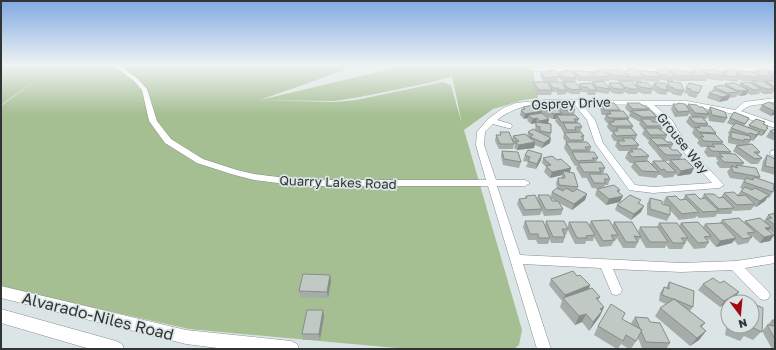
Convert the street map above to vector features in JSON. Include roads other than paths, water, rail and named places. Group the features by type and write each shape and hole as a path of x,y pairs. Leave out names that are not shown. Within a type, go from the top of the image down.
{"main road":[{"name":"Alvarado-Niles Road","path":"1,292 186,337 291,349"},
{"name":"Alvarado-Niles Road","path":"1,316 116,349"}],"street":[{"name":"Quarry Lakes Road","path":"138,82 145,90 153,121 168,141 187,154 215,167 254,177 302,183 526,183"},
{"path":"736,112 747,104 775,100"},
{"name":"Osprey Drive","path":"544,349 480,145 482,132 491,121 506,110 519,105 545,102 647,102 687,103 736,112 775,126"},
{"name":"Grouse Way","path":"576,102 591,120 599,144 632,188 653,190 719,185 685,148 669,122 647,102"},
{"path":"491,121 508,126"},
{"path":"516,259 557,259 675,266 735,265 775,259"},
{"path":"605,263 616,290"},
{"path":"735,265 764,295"}]}
